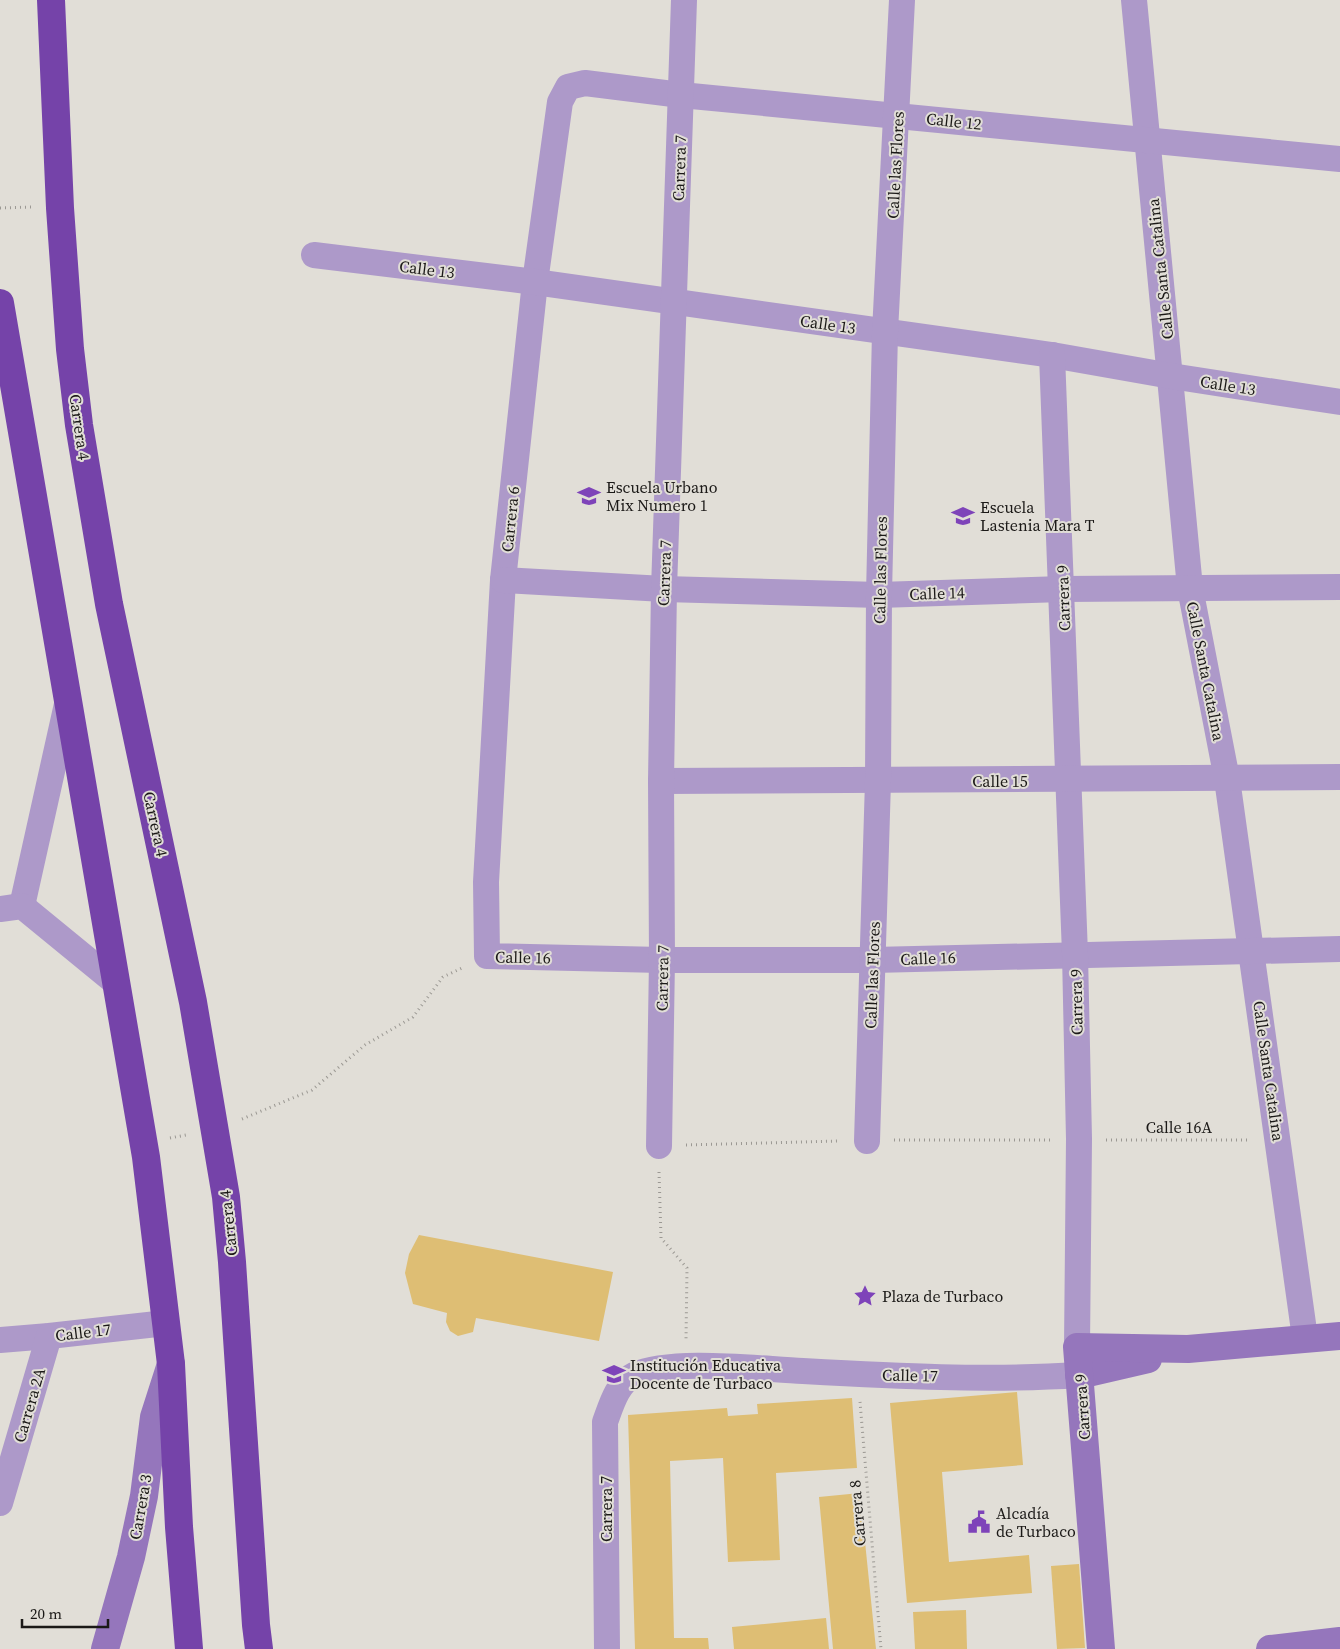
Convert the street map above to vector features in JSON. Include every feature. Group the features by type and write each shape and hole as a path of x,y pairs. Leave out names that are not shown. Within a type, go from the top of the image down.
{"highway":[{"name":"Carrera 4","path":"51,0 60,208 70,349 79,425 109,604 189,982 216,1130 226,1197 256,1625 260,1649"},
{"path":"0,303 146,1158 171,1364 179,1527 189,1649"}],"street":[{"name":"Carrera 7","path":"658,1146 662,960 661,781 664,590 684,0"},
{"name":"Calle las Flores","path":"867,1141 878,781 879,595 885,332 902,0"},
{"name":"Calle Santa Catalina","path":"1134,0 1190,588 1227,779 1305,1338"},
{"name":"Calle 12","path":"568,87 584,83 681,95 1340,159"},
{"name":"Carrera 6","path":"487,956 486,882 504,580 535,282 560,102 568,87"},
{"name":"Calle 13","path":"314,255 535,282 1052,355 1171,376 1340,402"},
{"name":"Carrera 9","path":"1052,355 1063,589 1075,954 1079,1140 1079,1375 1101,1649"},
{"name":"Calle 14","path":"504,580 664,590 879,595 1063,589 1340,587"},
{"path":"67,704 11,908 116,983"},
{"name":"Calle 15","path":"661,781 1340,777"},
{"name":"Calle 16","path":"487,956 662,960 873,960 1340,949"},
{"name":"Calle 17","path":"0,1340 166,1323"},
{"name":"Carrera 2A","path":"0,1503 49,1336"},
{"name":"Calle 17","path":"1078,1347 1188,1349 1340,1336"},
{"name":"Calle 17","path":"631,1376 654,1368 686,1366 858,1374 1040,1378 1079,1375 1188,1349"},
{"name":"Carrera 3","path":"105,1649 130,1557 144,1496 154,1417 171,1364"},
{"name":"Carrera 7","path":"607,1649 605,1422 614,1396 631,1376"},
{"path":"1270,1649 1340,1641"}],"path":[{"path":"0,208 36,207"},
{"path":"216,1130 312,1090 365,1045 413,1016 442,977 487,956"},
{"path":"169,1146 168,1139 187,1134"},
{"name":"Calle 16A","path":"1079,1140 1278,1140"},
{"path":"658,1146 661,1238 687,1268 686,1366"},
{"name":"Carrera 8","path":"858,1374 881,1649"}],"building":[{"path":"419,1235 613,1272 599,1341 476,1318 473,1332 458,1336 450,1331 446,1322 447,1313 413,1304 405,1273 409,1254"},
{"path":"1017,1392 1023,1465 942,1472 949,1562 1029,1555 1032,1593 907,1603 890,1403"},
{"path":"852,1398 857,1468 776,1473 780,1560 728,1562 723,1458 670,1461 674,1638 708,1638 709,1649 635,1649 628,1415 727,1408 728,1416 758,1414 757,1404"},
{"path":"860,1493 876,1649 833,1649 819,1497"},
{"path":"1079,1564 1085,1648 1057,1649 1051,1566"},
{"path":"966,1610 967,1649 915,1649 913,1612"},
{"path":"826,1618 829,1649 734,1649 732,1627"}],"place":[{"name":"Escuela Urbano Mix Numero 1","path":"589,496"},
{"name":"Escuela Lastenia Mara T","path":"963,516"},
{"name":"Plaza de Turbaco","path":"865,1296"},
{"name":"Institución Educativa Docente de Turbaco","path":"614,1374"},
{"name":"Alcadía de Turbaco","path":"979,1522"}]}
